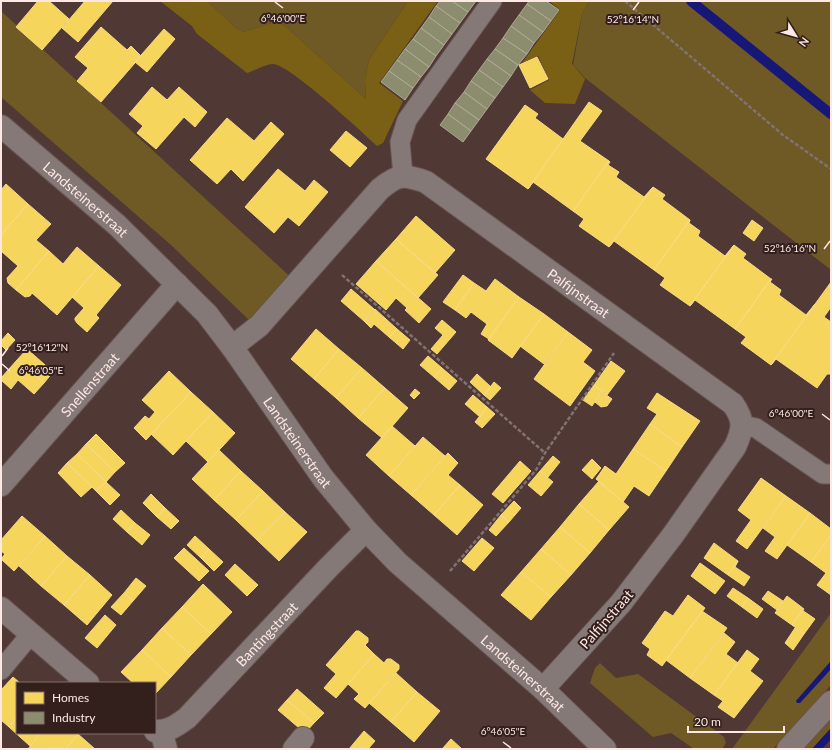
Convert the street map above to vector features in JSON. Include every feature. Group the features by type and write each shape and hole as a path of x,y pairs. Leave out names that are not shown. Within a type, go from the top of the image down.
{"street":[{"name":"Landsteinerstraat","path":"1,126 117,225 207,314 324,478 366,530 398,564 542,689 605,749"},
{"path":"232,347 259,326 380,189 392,179 403,176"},
{"name":"Palfijnstraat","path":"403,176 413,177 426,182 733,404 740,414 742,425 741,434 735,447 673,535 621,602 542,689"},
{"name":"Snellenstraat","path":"1,485 177,284"},
{"name":"Bantingstraat","path":"161,737 186,718 366,530"},
{"path":"1,608 87,682"},
{"path":"788,749 831,702"}],"lane":[{"path":"403,176 400,142 407,120 492,1"},
{"path":"742,425 756,428 823,474 831,474"},
{"path":"1,670 31,634"}],"path":[{"path":"625,1 783,135 831,169"},
{"path":"321,256 545,453"},
{"path":"432,593 536,470 545,453 630,329"}],"shaded area":[{"path":"160,1 207,1 236,28 244,32 275,22 284,25 366,99 365,80 369,60 408,1 438,1 379,83 403,101 383,143 377,146 357,127 294,75 273,64 247,73 197,34 192,26"},
{"path":"207,1 408,1 369,60 365,80 366,99 284,25 275,22 244,32 236,28"},
{"path":"549,1 589,1 582,14 572,64 585,79 575,104 545,103 530,90 549,80 538,56 522,63 560,10"},
{"path":"589,1 831,1 831,270 585,78 573,65 582,14"},
{"path":"1,11 295,281 250,321 171,245 1,97"},
{"path":"831,613 831,661 796,701 797,703 800,703 831,669 831,685 773,749 732,749"},
{"path":"831,661 831,669 800,703 797,703 796,701"},
{"path":"600,663 616,678 638,674 724,737 726,743 722,749 694,749 671,733 653,737 590,683 595,668"},
{"path":"831,714 831,728 812,749 800,749"},
{"path":"831,728 831,739 822,749 812,749"}],"building: Homes":[{"path":"38,1 49,1 69,19 42,50 16,27"},
{"path":"85,1 113,1 78,42 62,28"},
{"path":"101,27 127,50 131,46 141,56 101,102 77,81 88,68 75,57"},
{"path":"164,29 175,39 147,72 135,62"},
{"path":"537,57 548,79 530,88 519,65"},
{"path":"152,87 167,100 179,87 207,112 195,127 184,117 156,149 137,133 143,126 129,114"},
{"path":"589,102 602,111 580,141 609,161 573,211 533,182 528,189"},
{"path":"525,105 538,114 535,118 563,139 528,189 486,159"},
{"path":"227,118 254,141 271,122 284,134 243,181 231,169 217,184 190,160"},
{"path":"346,131 367,148 350,167 330,150"},
{"path":"609,161 610,162 608,165 619,172 616,177 644,197 653,187 609,247 579,226 584,219 573,211"},
{"path":"278,169 305,191 314,180 328,192 299,226 288,217 274,233 245,207"},
{"path":"6,184 28,204 1,235 1,190"},
{"path":"653,187 665,195 662,199 690,220 654,270 614,241 609,247"},
{"path":"28,204 51,224 36,240 49,251 16,290 8,283 7,278 18,266 1,251 1,235"},
{"path":"416,216 455,250 435,273 396,239"},
{"path":"690,220 689,223 700,231 698,236 725,256 734,245 690,306 660,285 665,278 654,270"},
{"path":"752,220 763,228 754,241 743,233"},
{"path":"396,239 438,275 418,298 376,261"},
{"path":"734,245 746,254 743,258 771,279 735,329 695,300 690,306"},
{"path":"77,247 99,266 57,315 32,293 30,296 25,297 16,290 49,251 63,264"},
{"path":"376,261 431,309 419,323 405,310 407,308 396,298 386,310 356,284"},
{"path":"99,266 121,285 96,315 99,318 87,332 75,320 84,308 72,297"},
{"path":"463,275 474,283 455,310 443,302"},
{"path":"495,279 519,297 489,339 481,334 487,324 471,312 466,318 455,310 474,283 486,291"},
{"path":"771,279 770,282 781,290 779,295 806,315 815,304 771,365 741,343 746,337 735,329"},
{"path":"831,282 831,307 824,317 831,322 831,374 827,374 817,388 776,359 771,365"},
{"path":"351,289 374,309 364,321 341,301"},
{"path":"519,297 544,314 512,358 488,340"},
{"path":"375,309 397,329 389,337 374,324 371,328 364,321"},
{"path":"544,314 568,332 544,364 520,346"},
{"path":"442,320 456,332 437,354 431,349 443,335 435,328"},
{"path":"316,329 339,349 314,379 291,359"},
{"path":"397,329 410,340 403,349 389,337"},
{"path":"568,332 592,350 583,362 595,371 570,406 534,379"},
{"path":"8,333 15,340 6,350 1,345 1,341"},
{"path":"27,349 53,372 44,383 17,360"},
{"path":"339,349 362,368 336,398 314,379"},
{"path":"428,356 442,368 434,377 420,365"},
{"path":"17,360 44,383 34,394 18,380 11,389 1,380 1,378"},
{"path":"611,361 625,371 607,395 594,385"},
{"path":"362,368 385,388 358,418 336,398"},
{"path":"442,368 457,381 449,390 434,377"},
{"path":"169,371 191,392 146,440 134,428 145,416 149,419 155,412 142,400"},
{"path":"477,374 491,387 484,395 470,382"},
{"path":"494,382 501,388 490,400 484,395"},
{"path":"594,385 602,391 592,406 583,400"},
{"path":"385,388 408,408 382,438 358,418"},
{"path":"415,389 420,393 414,399 410,395"},
{"path":"191,392 213,412 173,455 151,434"},
{"path":"602,392 612,399 607,406 601,407 595,402"},
{"path":"657,393 700,421 682,447 650,424 657,414 647,408"},
{"path":"473,395 487,407 480,417 465,404"},
{"path":"487,407 495,414 482,428 475,422"},
{"path":"213,412 235,433 208,462 186,441"},
{"path":"650,424 682,447 666,471 633,449"},
{"path":"392,426 415,446 389,476 366,455"},
{"path":"96,434 125,463 115,472 86,444"},
{"path":"423,437 445,456 411,495 389,476"},
{"path":"86,444 115,472 106,482 77,454"},
{"path":"633,449 666,471 649,496 634,486 623,502 596,479 605,466 616,474"},
{"path":"219,450 241,471 214,500 192,479"},
{"path":"448,453 458,463 448,475 460,485 434,515 411,495"},
{"path":"77,454 106,482 96,491 67,463"},
{"path":"553,456 560,462 548,477 540,471"},
{"path":"592,459 601,468 592,479 582,470"},
{"path":"520,461 531,471 503,503 492,494"},
{"path":"67,463 92,487 81,497 58,473"},
{"path":"241,471 263,491 236,520 214,500"},
{"path":"540,471 553,482 541,496 528,485"},
{"path":"761,478 786,496 747,549 736,541 751,520 738,510"},
{"path":"599,481 629,507 609,530 579,504"},
{"path":"106,482 120,495 110,505 96,491"},
{"path":"460,485 483,505 457,535 434,515"},
{"path":"263,491 285,512 257,540 236,520"},
{"path":"151,494 165,508 157,517 143,503"},
{"path":"786,496 810,513 777,559 765,551 775,537 763,528"},
{"path":"514,501 521,508 509,522 501,515"},
{"path":"579,504 609,530 590,553 560,527"},
{"path":"165,508 179,521 171,529 157,517"},
{"path":"121,510 135,523 127,532 113,519"},
{"path":"285,512 307,532 279,561 257,540"},
{"path":"810,513 831,529 831,535 811,562 787,545"},
{"path":"501,515 509,522 496,536 489,530"},
{"path":"22,516 45,536 14,571 1,559 5,554 1,551 1,540"},
{"path":"135,523 150,535 142,545 127,532"},
{"path":"560,527 590,553 571,575 541,549"},
{"path":"831,535 831,595 817,585 826,573 811,562"},
{"path":"45,536 67,556 41,586 19,566"},
{"path":"195,536 209,549 201,558 187,545"},
{"path":"482,538 494,548 474,571 462,561"},
{"path":"714,543 738,561 728,575 704,558"},
{"path":"184,548 209,571 199,581 174,558"},
{"path":"209,549 223,562 214,571 201,558"},
{"path":"541,549 571,575 551,597 521,572"},
{"path":"67,556 90,575 64,605 41,586"},
{"path":"738,561 735,567 750,577 744,586 728,575"},
{"path":"700,563 725,581 715,594 691,576"},
{"path":"235,564 258,585 247,596 225,575"},
{"path":"521,572 551,597 531,620 501,595"},
{"path":"90,575 112,595 87,625 64,605"},
{"path":"136,578 146,586 133,601 124,593"},
{"path":"203,584 232,612 211,634 182,607"},
{"path":"733,588 748,598 742,607 727,596"},
{"path":"768,591 783,601 777,610 762,599"},
{"path":"124,593 133,601 121,615 111,607"},
{"path":"688,595 705,608 662,666 647,655 650,649 642,643 665,611 673,616"},
{"path":"787,596 804,609 792,625 775,613"},
{"path":"748,598 763,609 757,618 742,607"},
{"path":"182,607 211,634 191,655 162,628"},
{"path":"802,610 815,619 804,634 792,625"},
{"path":"702,611 727,628 690,678 666,660"},
{"path":"105,615 116,625 97,648 85,638"},
{"path":"162,628 191,655 171,677 142,650"},
{"path":"795,628 804,634 793,650 785,643"},
{"path":"356,631 359,631 368,638 368,642 365,645 374,654 336,698 324,688 336,674 326,665"},
{"path":"724,633 735,642 726,654 738,663 714,695 690,678"},
{"path":"142,650 171,677 156,693 156,682 132,682 121,672"},
{"path":"747,650 759,659 750,671 763,681 734,718 718,707 723,701 714,695"},
{"path":"374,654 384,663 387,659 391,659 399,665 399,669 365,708 354,699 359,694 348,684"},
{"path":"396,673 417,692 391,722 369,703"},
{"path":"13,677 19,682 16,682 16,718 9,727 1,720 1,690"},
{"path":"297,689 324,713 314,723 287,700"},
{"path":"417,692 440,711 414,742 391,722"},
{"path":"287,700 314,723 305,733 278,710"},
{"path":"16,718 16,733 9,727"},
{"path":"364,731 375,741 368,749 349,749"},
{"path":"17,734 40,734 30,746"},
{"path":"40,734 78,734 66,749 28,749"},
{"path":"78,734 95,749 66,749"},
{"path":"451,739 462,749 442,749"}],"building: Industry":[{"path":"440,1 452,1 468,12 460,23 436,6"},
{"path":"452,1 476,1 468,12"},
{"path":"529,1 546,1 559,10 551,21 527,4"},
{"path":"527,4 551,21 543,32 519,15"},
{"path":"436,6 460,23 452,34 429,17"},
{"path":"519,15 543,32 534,43 511,26"},
{"path":"429,17 452,34 444,45 421,28"},
{"path":"511,26 534,43 527,54 503,38"},
{"path":"421,28 444,45 436,56 413,39"},
{"path":"503,38 527,54 518,65 495,49"},
{"path":"413,39 436,56 429,67 405,49"},
{"path":"405,49 429,67 421,77 397,60"},
{"path":"495,49 518,65 511,76 487,59"},
{"path":"487,59 511,76 503,87 479,70"},
{"path":"397,60 421,77 413,88 389,71"},
{"path":"479,70 503,87 495,98 471,81"},
{"path":"389,71 413,88 405,100 381,82"},
{"path":"471,81 495,98 487,109 464,92"},
{"path":"464,92 487,109 479,120 455,103"},
{"path":"455,103 479,120 471,131 448,114"},
{"path":"448,114 471,131 463,142 440,125"}],"waterway":[{"path":"691,1 831,114"}]}
